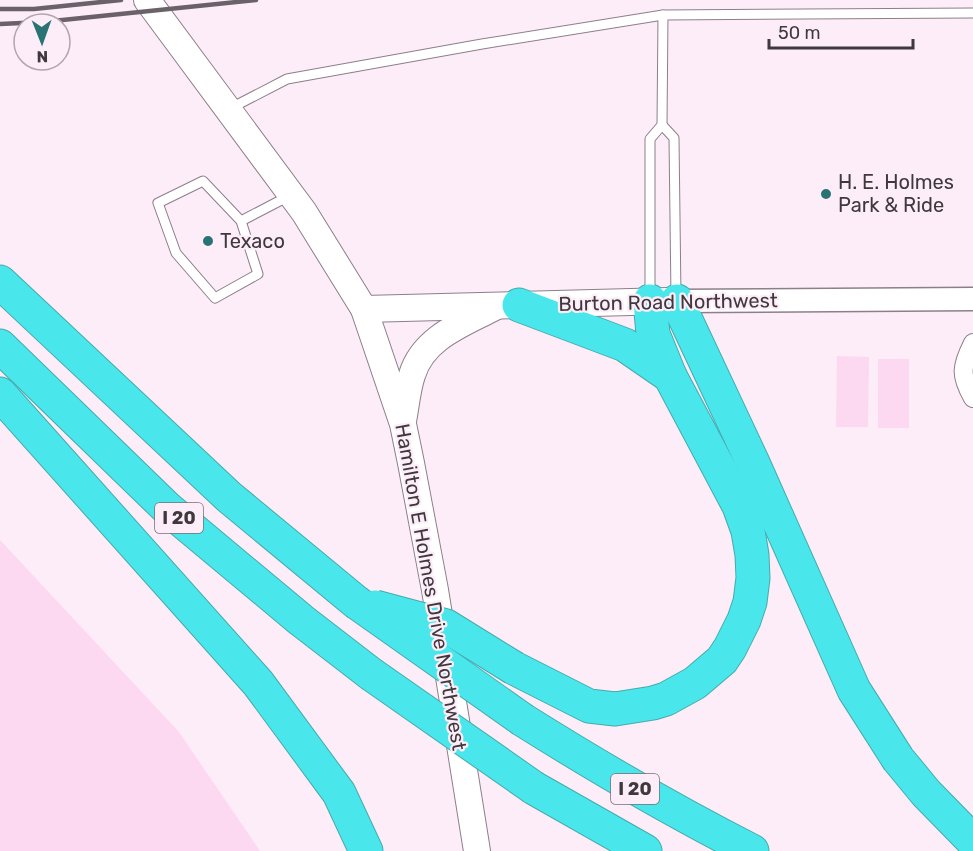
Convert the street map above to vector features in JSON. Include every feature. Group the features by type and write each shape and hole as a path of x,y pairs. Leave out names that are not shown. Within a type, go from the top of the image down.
{"highway":[{"name":"I 20","path":"0,282 229,497 356,602 523,720 673,811 752,851"},
{"path":"356,602 446,627 514,668 589,706 615,710 653,703 682,691 710,672 730,648 744,620 750,602 753,566 748,531 739,506 670,376 653,334 663,301"},
{"path":"663,301 753,463 854,690 905,768 932,801 973,842"},
{"path":"509,305 625,345 670,376"},
{"name":"I 20","path":"0,346 168,509 301,620 371,674 534,788 645,851"},
{"path":"0,394 258,683 339,793 366,851"},
{"path":"534,788 607,851"}],"main road":[{"name":"Hamilton E Holmes Drive Northwest","path":"147,0 304,212 364,309 403,424 435,590 477,851"},
{"name":"Burton Road Northwest","path":"364,309 663,301"},
{"path":"403,424 412,374 421,356 438,337 509,305"}],"street":[{"name":"Burton Road Northwest","path":"663,301 973,299"},
{"path":"973,344 963,363 964,382 973,398"}],"lane":[{"path":"227,110 287,79 663,15 973,13"},
{"path":"663,15 662,125 650,139 663,301"},
{"path":"662,125 675,138 663,301"},
{"path":"203,181 241,221 258,274 215,298 176,253 158,203 203,181"},
{"path":"241,221 291,195"}],"shaded area":[{"path":"837,356 869,357 868,427 836,427"},
{"path":"878,359 909,359 909,428 878,428"},
{"path":"0,540 179,732 260,851 0,851"}],"railway":[{"path":"0,9 34,9 121,0"},
{"path":"0,24 43,22 256,0"}],"place":[{"name":"H. E. Holmes Park & Ride","path":"826,194"},
{"name":"Texaco","path":"208,241"}]}
